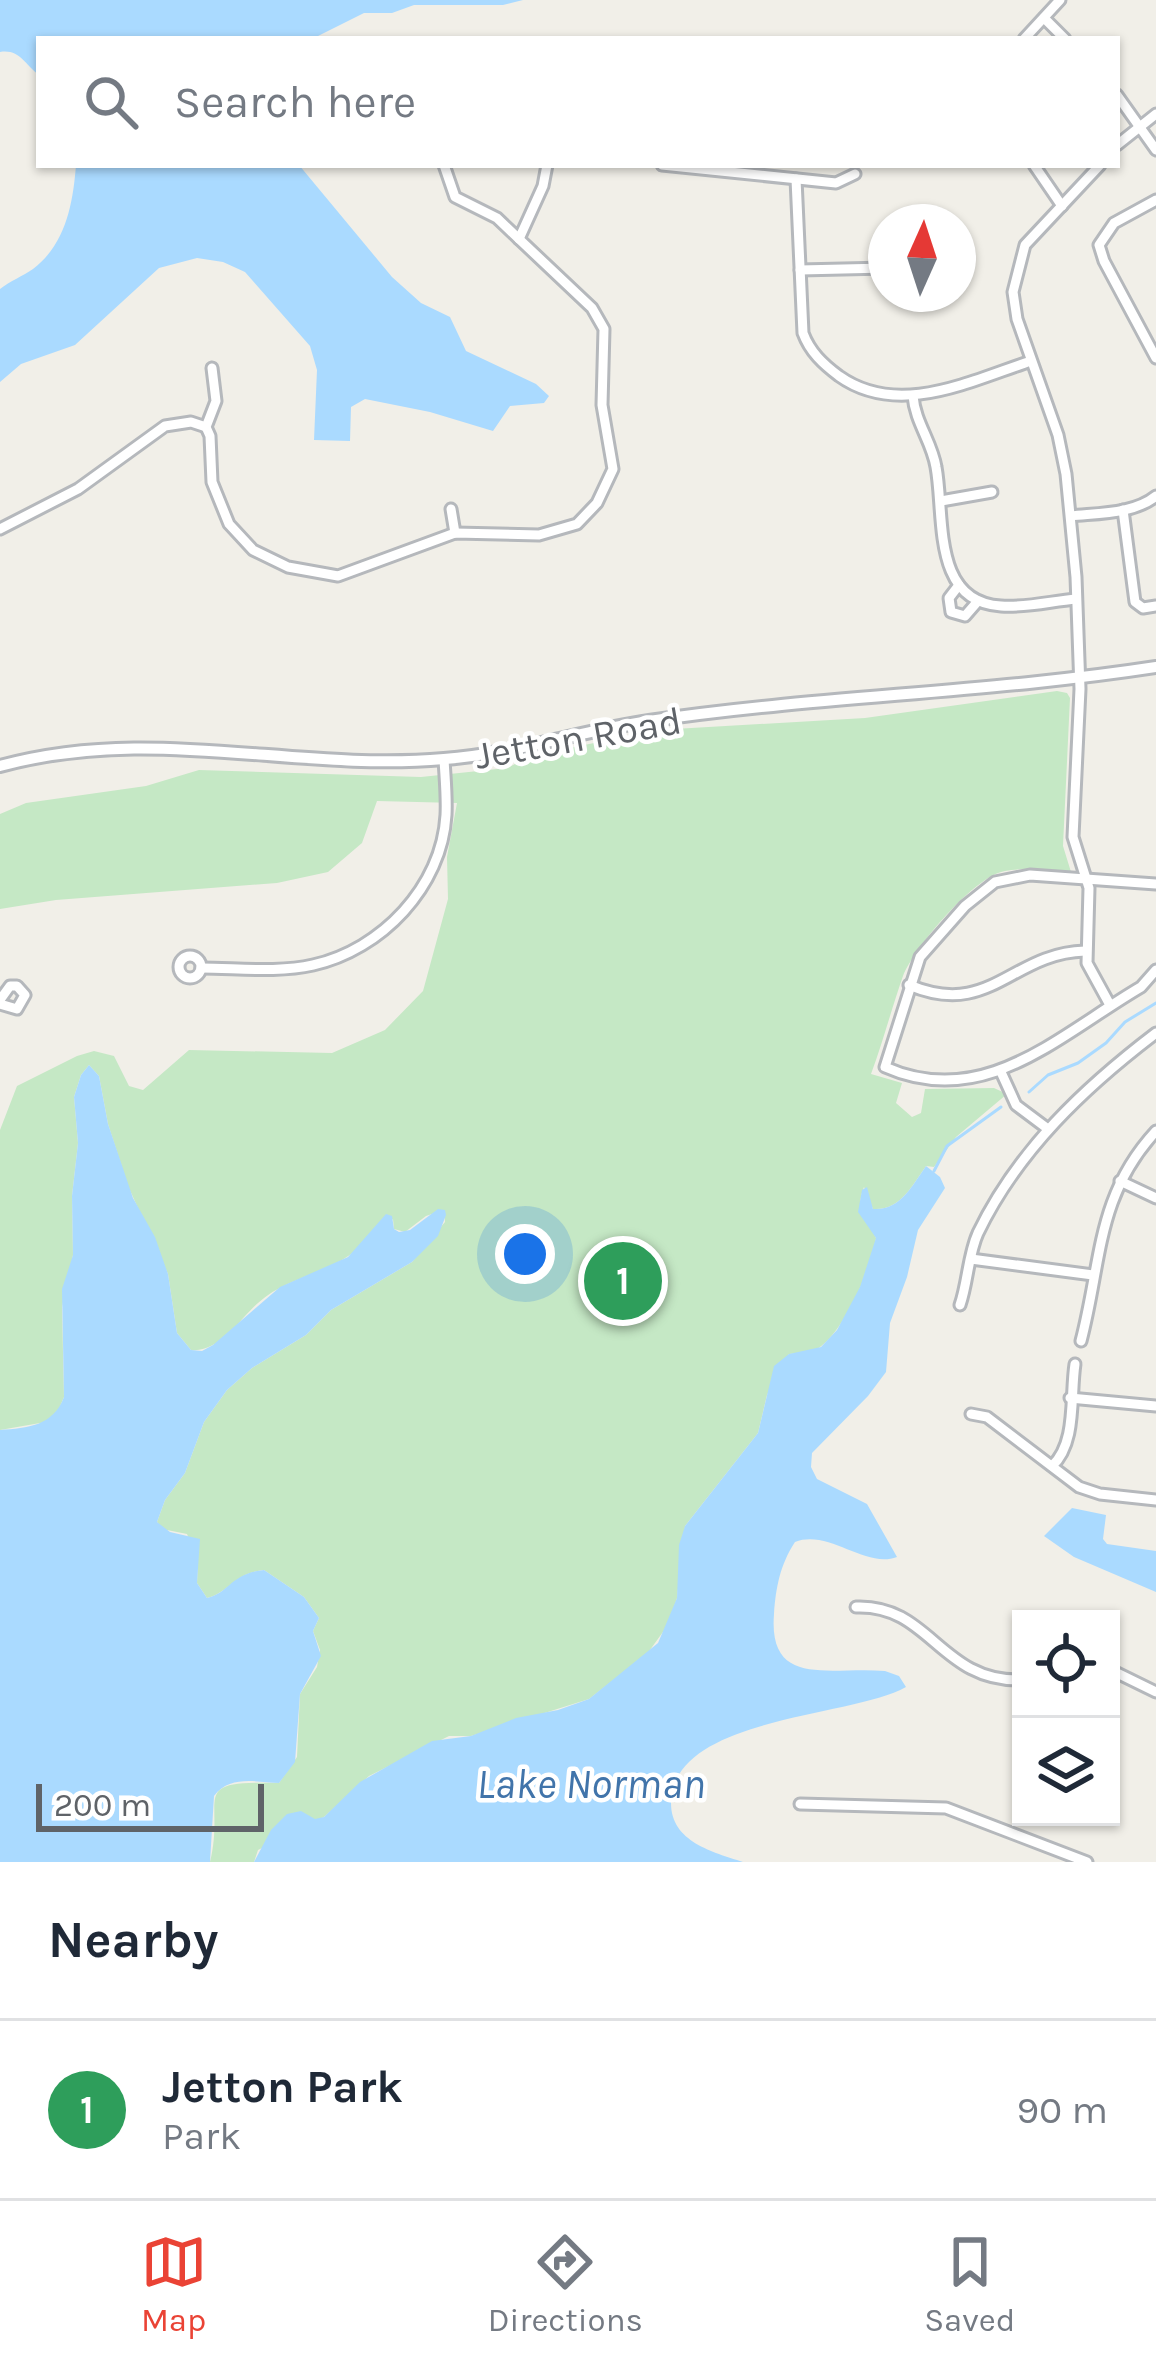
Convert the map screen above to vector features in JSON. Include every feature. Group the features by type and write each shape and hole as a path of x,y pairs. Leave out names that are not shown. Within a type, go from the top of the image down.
{"street":[{"path":"1027,36 1060,0"},
{"path":"1044,18 1062,36"},
{"path":"1120,99 1156,151"},
{"path":"1120,142 1156,114"},
{"path":"212,368 216,401 206,427 212,482 224,515 243,541 274,562 338,576 455,533 539,535 568,529 591,511 613,469 602,405 605,340 601,320 497,218 455,197 445,168"},
{"path":"520,239 546,168"},
{"path":"691,168 836,183 855,174"},
{"path":"1036,168 1062,206"},
{"path":"1097,168 1032,236 1014,277 1014,307 1058,435 1071,516 1078,676 1072,838 1089,888 1085,951 1089,972 1110,1006"},
{"path":"796,179 803,333 817,357 861,389 884,396 913,396 1031,361"},
{"path":"1156,200 1114,224 1099,245 1151,336 1156,358"},
{"path":"800,270 868,268"},
{"path":"913,396 916,417 936,463 945,554 958,585 978,601 1002,606 1076,598"},
{"path":"0,529 78,489 166,426 191,422 206,427"},
{"path":"941,501 992,492"},
{"path":"1071,516 1123,510 1153,498 1156,517"},
{"path":"451,509 455,533"},
{"path":"1123,510 1135,602 1143,608 1156,606"},
{"path":"958,585 949,598 951,612 965,616 978,601"},
{"name":"Jetton Road","path":"0,766 82,750 134,746 370,760 444,759 648,721 1156,667"},
{"path":"201,968 313,965 379,935 408,906 439,849 446,817 444,759"},
{"path":"1156,884 1030,875 995,882 980,892 920,957 885,1066 951,1083 1001,1072 1141,987 1156,970"},
{"path":"909,985 943,994 986,991 1039,959 1085,951"},
{"path":"961,1305 986,1218 1048,1129 1089,1086 1156,1033"},
{"path":"1001,1072 1016,1105 1048,1129"},
{"path":"1081,1341 1103,1226 1120,1181 1156,1131"},
{"path":"1120,1181 1156,1198"},
{"path":"971,1259 1093,1275"},
{"path":"1052,1466 1065,1452 1069,1438 1075,1364"},
{"path":"1070,1398 1156,1406"},
{"path":"971,1414 987,1417 1079,1487 1156,1500"},
{"path":"856,1607 878,1607 904,1616 949,1658 974,1672 1012,1678"},
{"path":"1120,1674 1156,1692"},
{"path":"800,1804 946,1808 1088,1862"}],"green space":[{"path":"1057,691 1070,698 1063,846 1071,872 1005,871 962,899 932,931 903,976 871,1074 902,1083 896,1103 912,1117 921,1113 925,1089 994,1088 1007,1094 956,1137 934,1167 926,1166 898,1202 873,1209 864,1187 861,1209 876,1238 863,1281 827,1341 814,1350 789,1354 767,1395 758,1433 685,1526 677,1598 668,1625 647,1654 589,1699 471,1736 449,1736 369,1776 324,1817 258,1850 254,1862 210,1862 216,1797 221,1789 279,1783 297,1757 300,1694 317,1667 320,1650 313,1631 319,1618 304,1597 264,1570 207,1598 197,1583 198,1561 187,1534 162,1529 157,1522 165,1500 185,1473 204,1422 227,1390 252,1368 306,1335 331,1310 412,1262 445,1222 444,1210 426,1216 405,1232 394,1229 393,1219 342,1260 267,1295 219,1341 191,1350 177,1333 168,1274 128,1186 99,1076 89,1065 74,1097 78,1143 72,1196 73,1255 62,1307 64,1397 46,1422 0,1430 0,1130 17,1086 94,1051 114,1056 129,1086 143,1090 189,1050 332,1053 385,1030 423,991 448,899 447,857 457,803 377,801 362,843 328,872 277,883 56,900 0,909 0,814 26,803 146,786 199,770 421,777 507,768 531,756 657,730 865,718"}],"water":[{"path":"0,0 523,0 503,5 414,5 392,13 364,13 318,36 36,36 36,72 17,55 0,52"},
{"path":"76,168 301,168 392,277 421,303 450,317 466,351 536,384 549,396 544,403 510,406 493,431 365,399 351,407 350,441 314,440 317,370 310,346 245,272 197,258 159,268 75,345 21,364 0,382 0,289 44,259 70,208"},
{"path":"89,1065 99,1076 108,1124 133,1198 155,1237 168,1274 177,1333 191,1350 213,1345 280,1287 348,1257 386,1214 392,1216 399,1232 410,1230 438,1209 446,1215 438,1236 412,1262 331,1310 306,1335 252,1368 227,1390 204,1422 185,1473 165,1500 157,1522 170,1532 200,1539 197,1583 207,1598 244,1575 264,1570 304,1597 319,1618 313,1631 321,1656 300,1694 295,1762 279,1783 235,1782 214,1796 210,1862 0,1862 0,1430 46,1420 64,1397 62,1289 73,1255 72,1196 78,1143 74,1097"},
{"name":"Lake Norman","path":"926,1166 945,1188 918,1230 890,1323 886,1372 812,1453 811,1467 817,1479 867,1504 897,1557 872,1558 808,1539 795,1542 780,1576 774,1614 775,1638 781,1654 792,1664 824,1671 885,1671 899,1676 906,1687 731,1736 700,1753 679,1774 671,1803 678,1827 696,1843 743,1862 254,1862 271,1830 287,1814 301,1811 315,1819 324,1817 360,1782 432,1741 471,1736 516,1718 589,1699 658,1643 677,1598 679,1545 685,1526 758,1433 774,1366 789,1354 821,1347 837,1330 860,1287 876,1238 858,1212 862,1190 867,1187 873,1209 891,1206"},
{"path":"1072,1508 1106,1515 1103,1539 1107,1544 1156,1551 1156,1592 1074,1557 1044,1536"}],"waterway":[{"path":"1029,1092 1048,1075 1078,1063 1125,1022 1156,1003"},
{"path":"934,1171 947,1146 1001,1107"}],"place":[{"name":"Jetton Park","path":"623,1281"}]}
